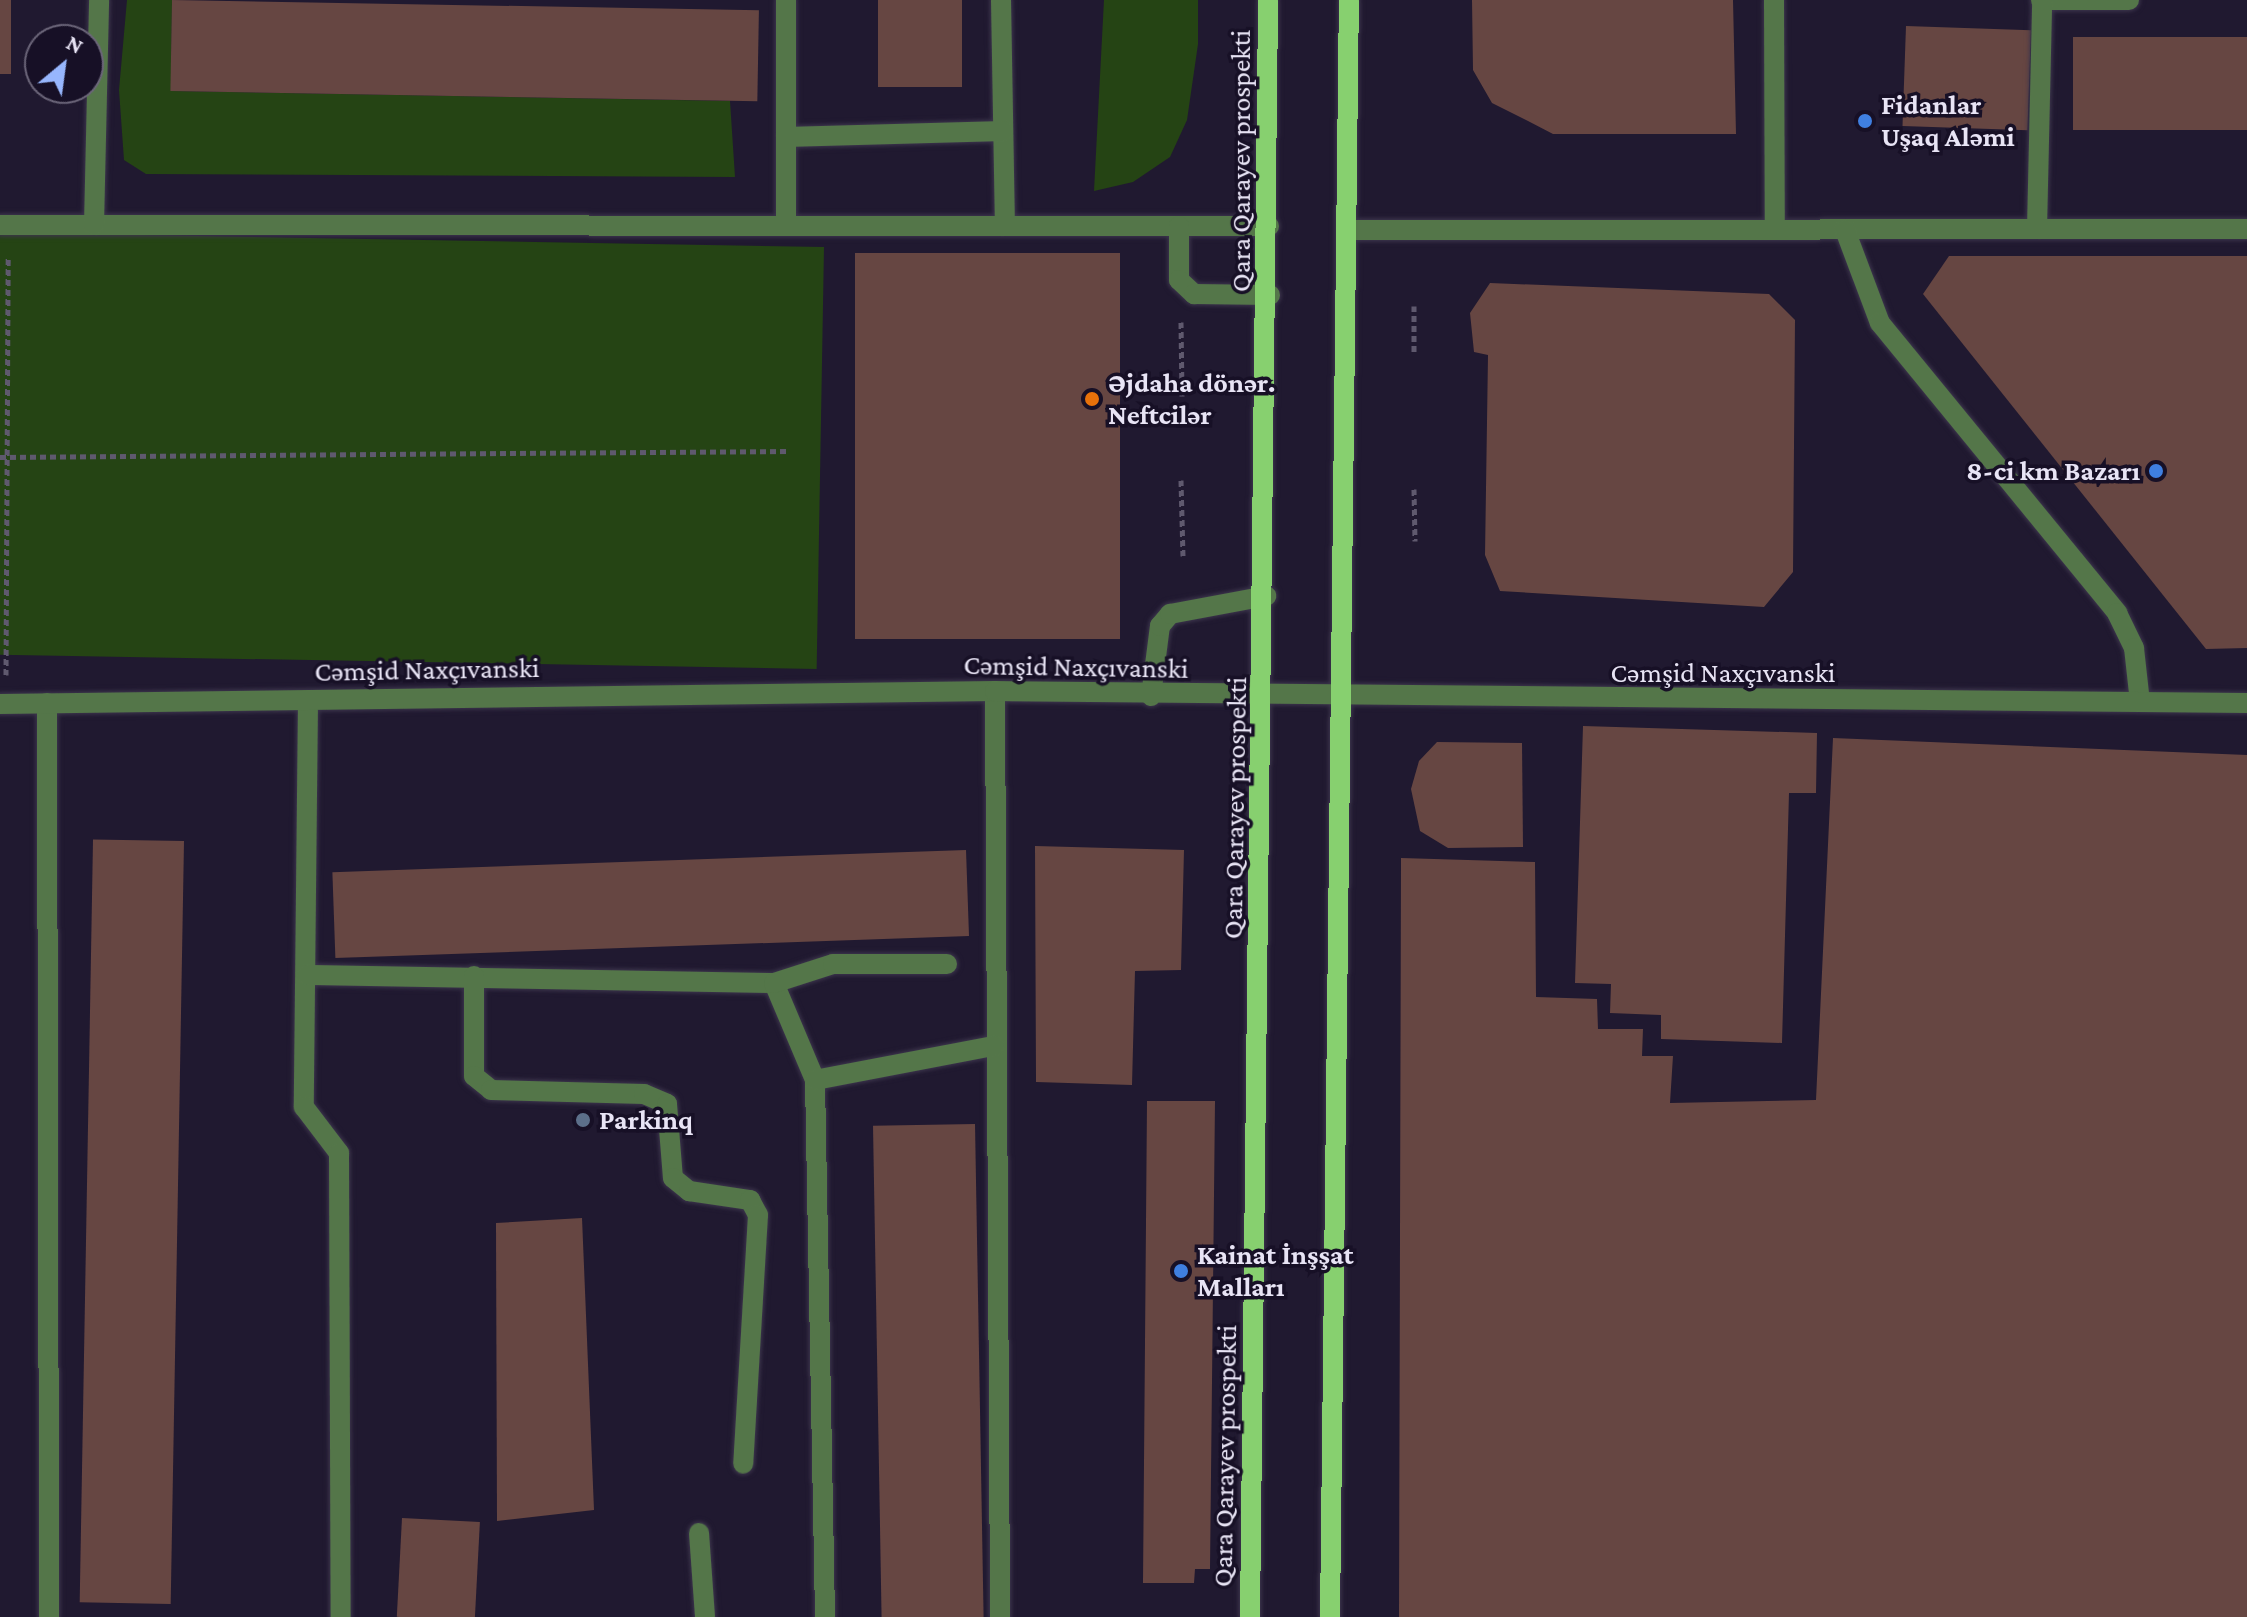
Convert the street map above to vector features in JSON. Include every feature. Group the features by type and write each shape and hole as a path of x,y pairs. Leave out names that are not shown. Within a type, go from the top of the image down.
{"main road":[{"name":"Qara Qarayev prospekti","path":"1250,1617 1270,295 1268,0"},
{"path":"1330,1617 1349,230 1349,0"}],"street":[{"path":"94,225 99,0"},
{"path":"786,0 786,226"},
{"path":"1001,0 1005,226"},
{"path":"1774,0 1775,230"},
{"path":"2037,229 2042,1 2129,0"},
{"path":"786,137 1003,131"},
{"path":"4,225 1269,226"},
{"path":"1179,226 1179,280 1194,294 1270,295"},
{"path":"1349,230 2247,229"},
{"path":"1845,230 1880,323 2117,613 2134,648 2140,702"},
{"path":"1151,696 1160,626 1170,614 1266,596"},
{"path":"995,691 994,1046 1000,1617"},
{"name":"Cəmşid Naxçıvanski","path":"3,704 995,691 1343,700 2247,703"},
{"path":"308,700 304,1107 339,1153 341,1617"},
{"path":"47,703 49,1617"},
{"path":"307,975 774,983 833,964 947,964"},
{"path":"474,976 474,1076 491,1090 655,1099 667,1104 674,1124 673,1178 689,1191 750,1200 758,1215 743,1464"},
{"path":"774,983 815,1080 825,1617"},
{"path":"815,1080 994,1046"},
{"path":"699,1533 705,1617"}],"path":[{"path":"3,704 4,225"},
{"path":"1414,306 1414,354"},
{"path":"1181,309 1182,396"},
{"path":"3,457 789,451"},
{"path":"1181,480 1183,556"},
{"path":"1414,489 1415,541"}],"green space":[{"path":"127,0 172,0 171,91 730,101 735,177 146,174 124,160 119,90"},
{"path":"1104,0 1198,0 1198,44 1187,120 1170,157 1133,182 1094,191"},
{"path":"0,233 824,247 817,669 0,655"}],"building":[{"path":"0,0 11,0 11,74 0,74"},
{"path":"172,0 759,10 757,101 170,91"},
{"path":"878,0 962,0 962,87 878,87"},
{"path":"1472,0 1733,0 1736,134 1553,134 1492,103 1473,70"},
{"path":"1906,26 2031,30 2027,130 1903,126"},
{"path":"2073,37 2247,37 2247,130 2073,130"},
{"path":"855,253 1120,253 1120,639 855,639"},
{"name":"8-ci km Bazarı","path":"1949,256 2247,256 2247,648 2206,649 1923,294"},
{"path":"1490,283 1769,294 1795,320 1793,572 1764,607 1500,591 1485,555 1488,355 1474,352 1470,313"},
{"path":"1583,726 1817,733 1816,793 1789,793 1782,1043 1661,1039 1661,1015 1610,1013 1611,984 1575,983"},
{"path":"1833,738 2247,755 2247,1617 1399,1617 1401,858 1535,862 1536,997 1597,999 1598,1029 1643,1029 1642,1056 1673,1056 1670,1103 1816,1100"},
{"path":"1437,742 1522,743 1523,847 1448,848 1420,831 1411,789 1419,761"},
{"path":"93,839 184,841 171,1604 80,1602"},
{"path":"1035,846 1184,850 1181,970 1135,971 1132,1085 1036,1082"},
{"path":"966,850 969,936 335,958 332,872"},
{"path":"1147,1101 1215,1101 1210,1569 1195,1569 1194,1583 1143,1583"},
{"path":"975,1124 984,1617 882,1617 873,1126"},
{"path":"582,1218 594,1510 497,1521 496,1223"},
{"path":"402,1518 480,1522 475,1617 397,1617"}],"place":[{"name":"Fidanlar Uşaq Aləmi","path":"1865,121"},
{"name":"Əjdaha dönər. Neftcilər","path":"1092,399"},
{"name":"8-ci km Bazarı","path":"2156,471"},
{"name":"Parkinq","path":"583,1120"},
{"name":"Kainat İnşşat Malları","path":"1181,1271"}]}
